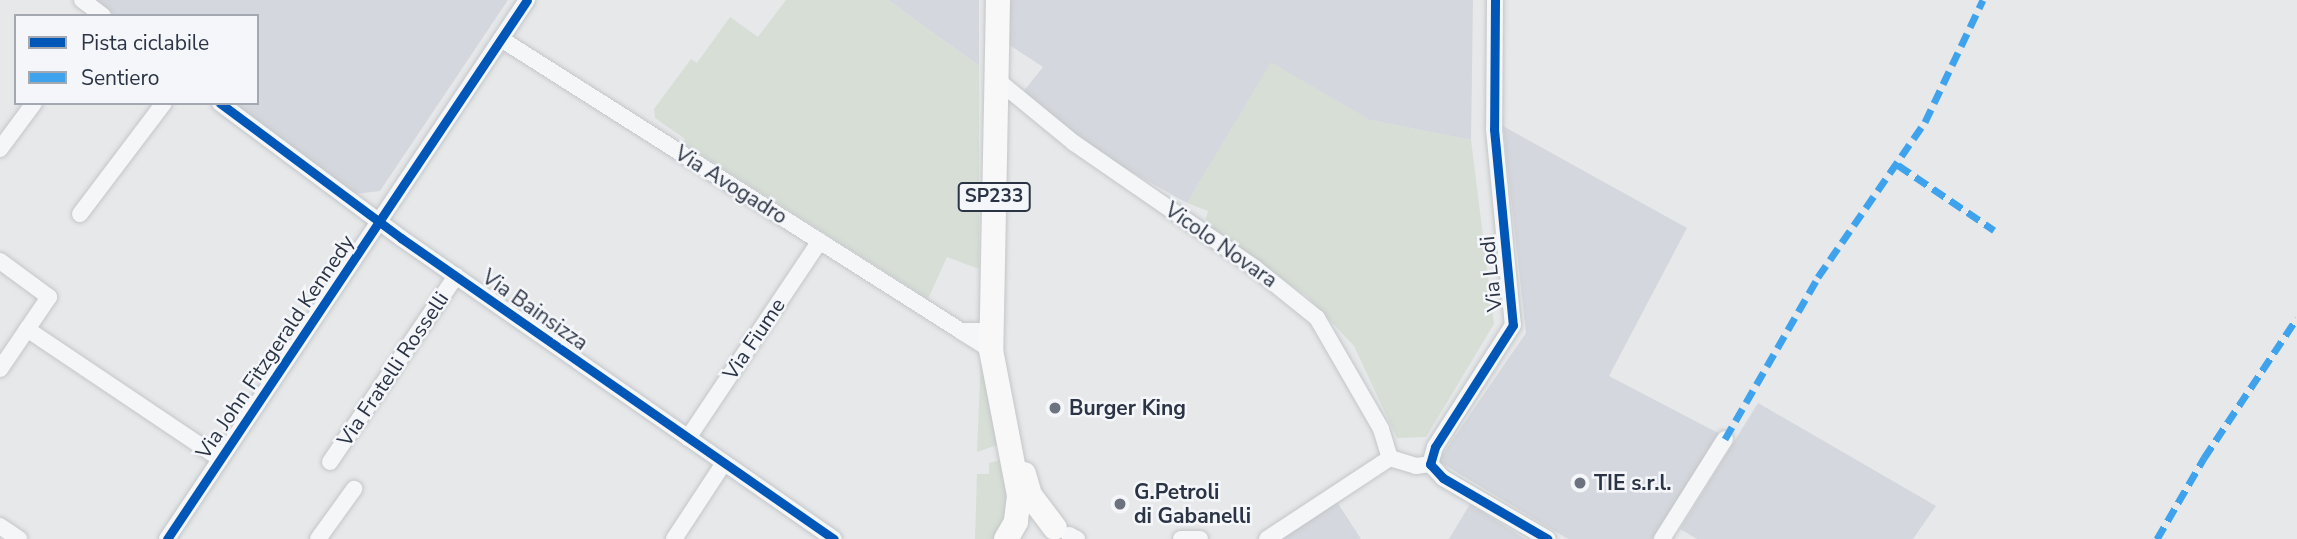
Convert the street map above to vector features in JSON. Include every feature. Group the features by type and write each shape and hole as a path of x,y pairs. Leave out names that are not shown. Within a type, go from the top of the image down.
{"main road":[{"name":"SP233","path":"998,0 991,340 997,394 1019,496 1016,522 1006,539"},
{"name":"SP233","path":"997,394 1030,495 1069,535"},
{"name":"SP233","path":"1006,539 1033,527 1069,535"}],"street":[{"path":"82,0 101,14"},
{"name":"Via John Fitzgerald Kennedy","path":"167,539 219,458 382,223 527,0"},
{"name":"Via Lodi","path":"1430,464 1435,447 1513,325 1494,129 1495,0"},
{"name":"Via Avogadro","path":"501,38 961,331 991,340"},
{"name":"Vicolo Novara","path":"996,79 1074,143 1255,268 1317,318 1381,429 1390,457"},
{"path":"0,149 33,105"},
{"path":"80,214 162,105"},
{"name":"Via Bainsizza","path":"223,105 456,276 834,539"},
{"name":"Via Fiume","path":"688,438 820,241"},
{"path":"0,261 49,297 0,369"},
{"name":"Via Fratelli Rosselli","path":"330,462 456,276"},
{"path":"27,329 219,458"},
{"path":"1662,539 1725,439"},
{"path":"1267,539 1390,457 1416,466 1430,464 1443,478 1548,539"},
{"path":"674,539 724,463"},
{"path":"318,539 354,489"},
{"path":"0,526 19,539"},
{"path":"1181,539 1202,538"}],"shaded area":[{"path":"94,0 508,0 380,191 355,194 236,105 259,105 259,14 113,14"},
{"path":"786,0 888,0 979,66 979,269 947,257 928,299 683,143 685,139 655,118 654,109 691,59 697,63 730,17 758,37"},
{"path":"888,0 979,0 979,66"},
{"path":"1007,0 1473,0 1471,140 1370,120 1271,63 1187,203 1094,151 1023,92 1043,67 1005,42"},
{"path":"1271,62 1370,120 1471,140 1494,324 1426,437 1397,438 1354,346 1307,296 1204,226 1208,211 1187,203"},
{"path":"1503,126 1687,228 1609,376 1720,434 1653,539 1568,539 1438,461 1526,333"},
{"path":"981,355 1000,444 977,452"},
{"path":"1758,403 1936,506 1913,539 1697,539 1680,529"},
{"path":"1004,459 1011,510 994,539 975,539 977,474 989,474 989,463"},
{"path":"1337,502 1361,539 1281,539"},
{"path":"1470,504 1525,539 1449,539"}],"marked path":[{"path":"1725,439 1818,277 1925,122 1983,0"},
{"path":"1898,165 1994,230"},
{"path":"2157,539 2204,458 2297,318"}],"cycle path":[{"path":"167,539 527,0"},
{"path":"1495,0 1494,129 1513,325 1435,447 1430,464 1443,478 1548,539"},
{"path":"223,105 401,238 834,539"}],"place":[{"name":"Burger King","path":"1055,408"},
{"name":"TIE s.r.l.","path":"1580,483"},
{"name":"G.Petroli di Gabanelli","path":"1120,504"}]}
